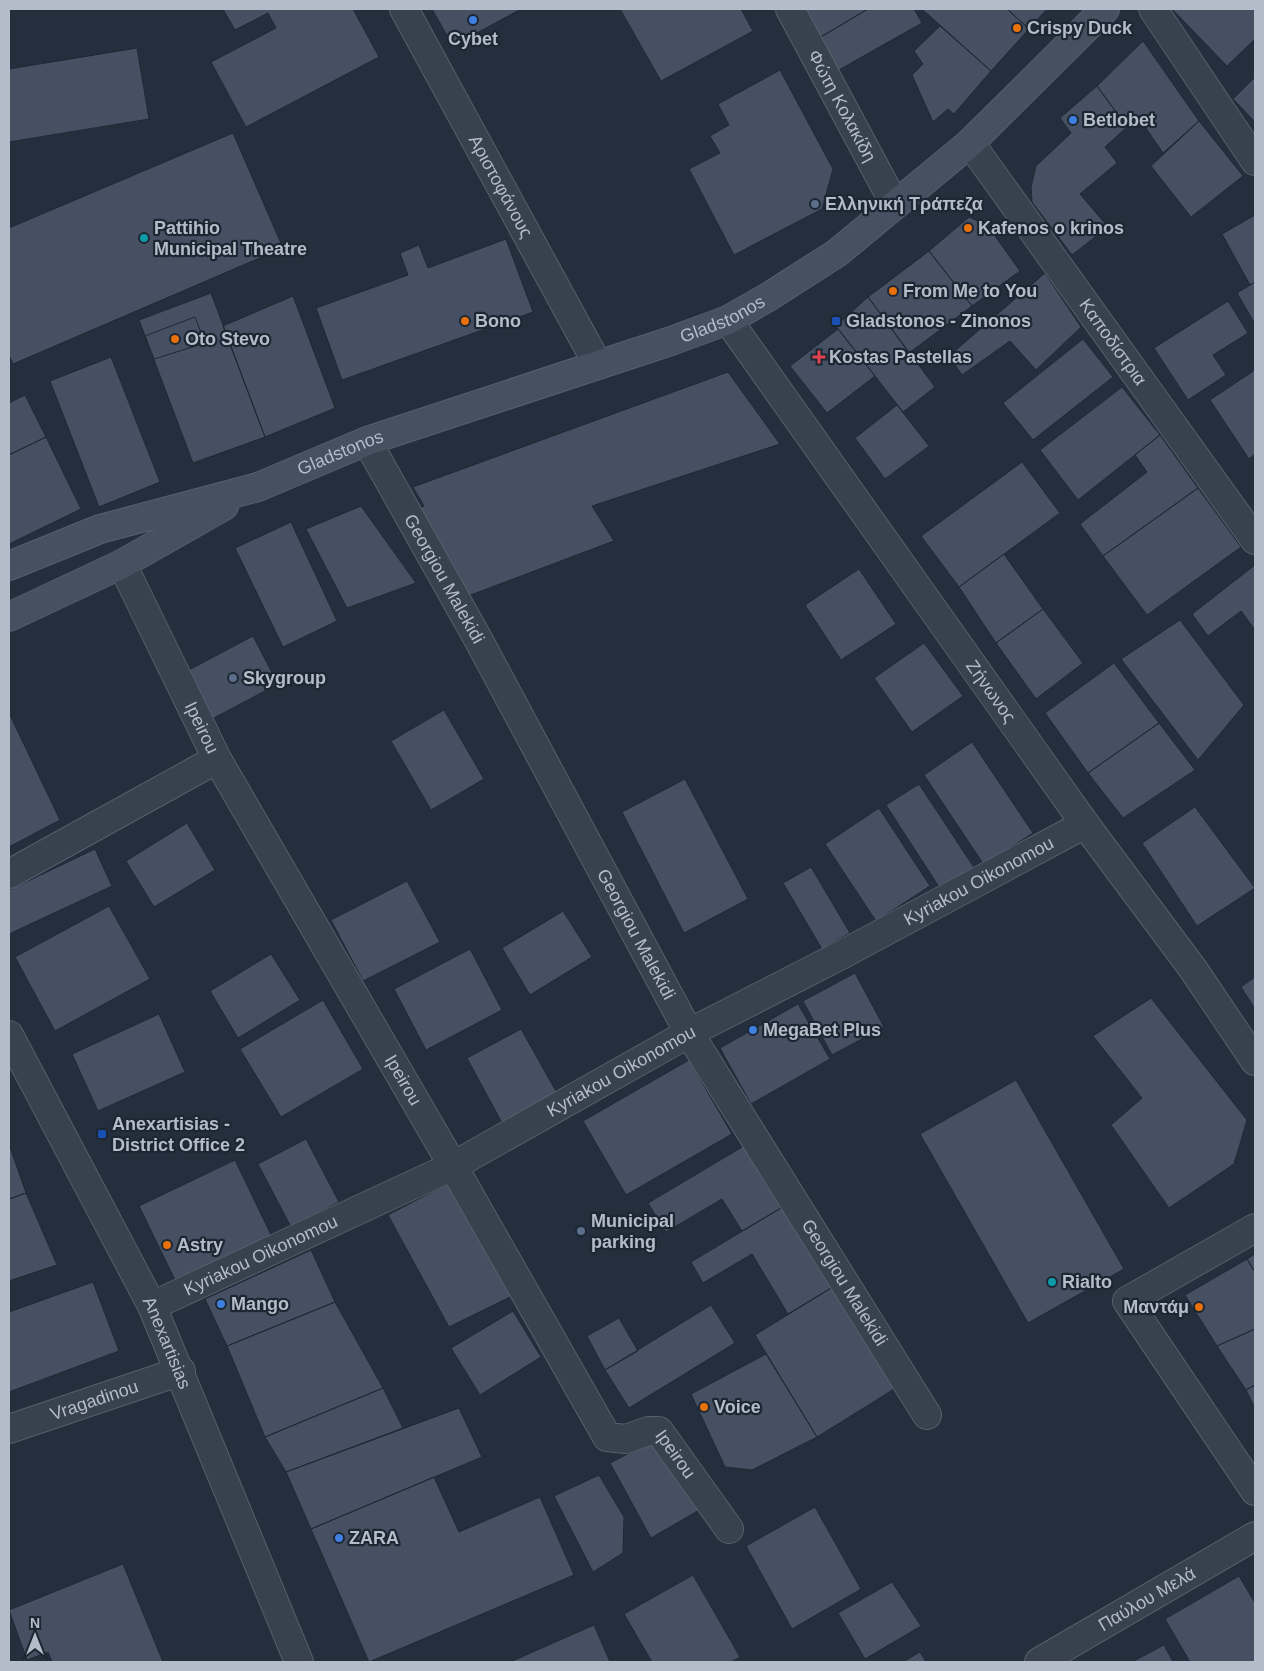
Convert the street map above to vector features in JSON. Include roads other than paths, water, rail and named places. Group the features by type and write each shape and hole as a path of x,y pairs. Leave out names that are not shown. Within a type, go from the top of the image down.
{"main road":[{"name":"Gladstonos","path":"9,566 100,529 258,486 367,441 728,320 770,296 837,252 894,203 970,143 1105,9"},
{"name":"Gladstonos","path":"9,617 122,564 258,486"}],"street":[{"name":"Αριστοφάνους","path":"404,9 598,365"},
{"name":"Φώτη Κολακίδη","path":"790,9 894,203"},
{"path":"1153,9 1255,162"},
{"name":"Καποδίστρια","path":"970,143 1255,540"},
{"name":"Ζήνωνος","path":"728,320 1085,824 1193,969 1255,1061"},
{"name":"Georgiou Malekidi","path":"367,441 478,638 689,1033 927,1415"},
{"name":"Ipeirou","path":"122,564 217,759 453,1166 607,1437 626,1439 648,1431 659,1431 729,1529"},
{"path":"9,874 217,759"},
{"name":"Kyriakou Oikonomou","path":"152,1306 453,1166 689,1033 853,949 1085,824"},
{"name":"Anexartisias","path":"9,1035 152,1306 299,1662"},
{"path":"1255,1228 1127,1301 1255,1490"},
{"name":"Vragadinou","path":"9,1429 180,1371"},
{"name":"Παύλου Μελά","path":"1040,1662 1255,1536"}],"place":[{"name":"Cybet","path":"473,20"},
{"name":"Crispy Duck","path":"1017,28"},
{"name":"Betlobet","path":"1073,120"},
{"name":"Ελληνική Τράπεζα","path":"815,204"},
{"name":"Kafenos o krinos","path":"968,228"},
{"name":"Pattihio Municipal Theatre","path":"144,238"},
{"name":"From Me to You","path":"893,291"},
{"name":"Bono","path":"465,321"},
{"name":"Gladstonos - Zinonos","path":"836,321"},
{"name":"Oto Stevo","path":"175,339"},
{"name":"Kostas Pastellas","path":"819,357"},
{"name":"Skygroup","path":"233,678"},
{"name":"MegaBet Plus","path":"753,1030"},
{"name":"Anexartisias - District Office 2","path":"102,1134"},
{"name":"Municipal parking","path":"581,1231"},
{"name":"Astry","path":"167,1245"},
{"name":"Rialto","path":"1052,1282"},
{"name":"Mango","path":"221,1304"},
{"name":"Μαντάμ","path":"1199,1307"},
{"name":"Voice","path":"704,1407"},
{"name":"ZARA","path":"339,1538"}]}
